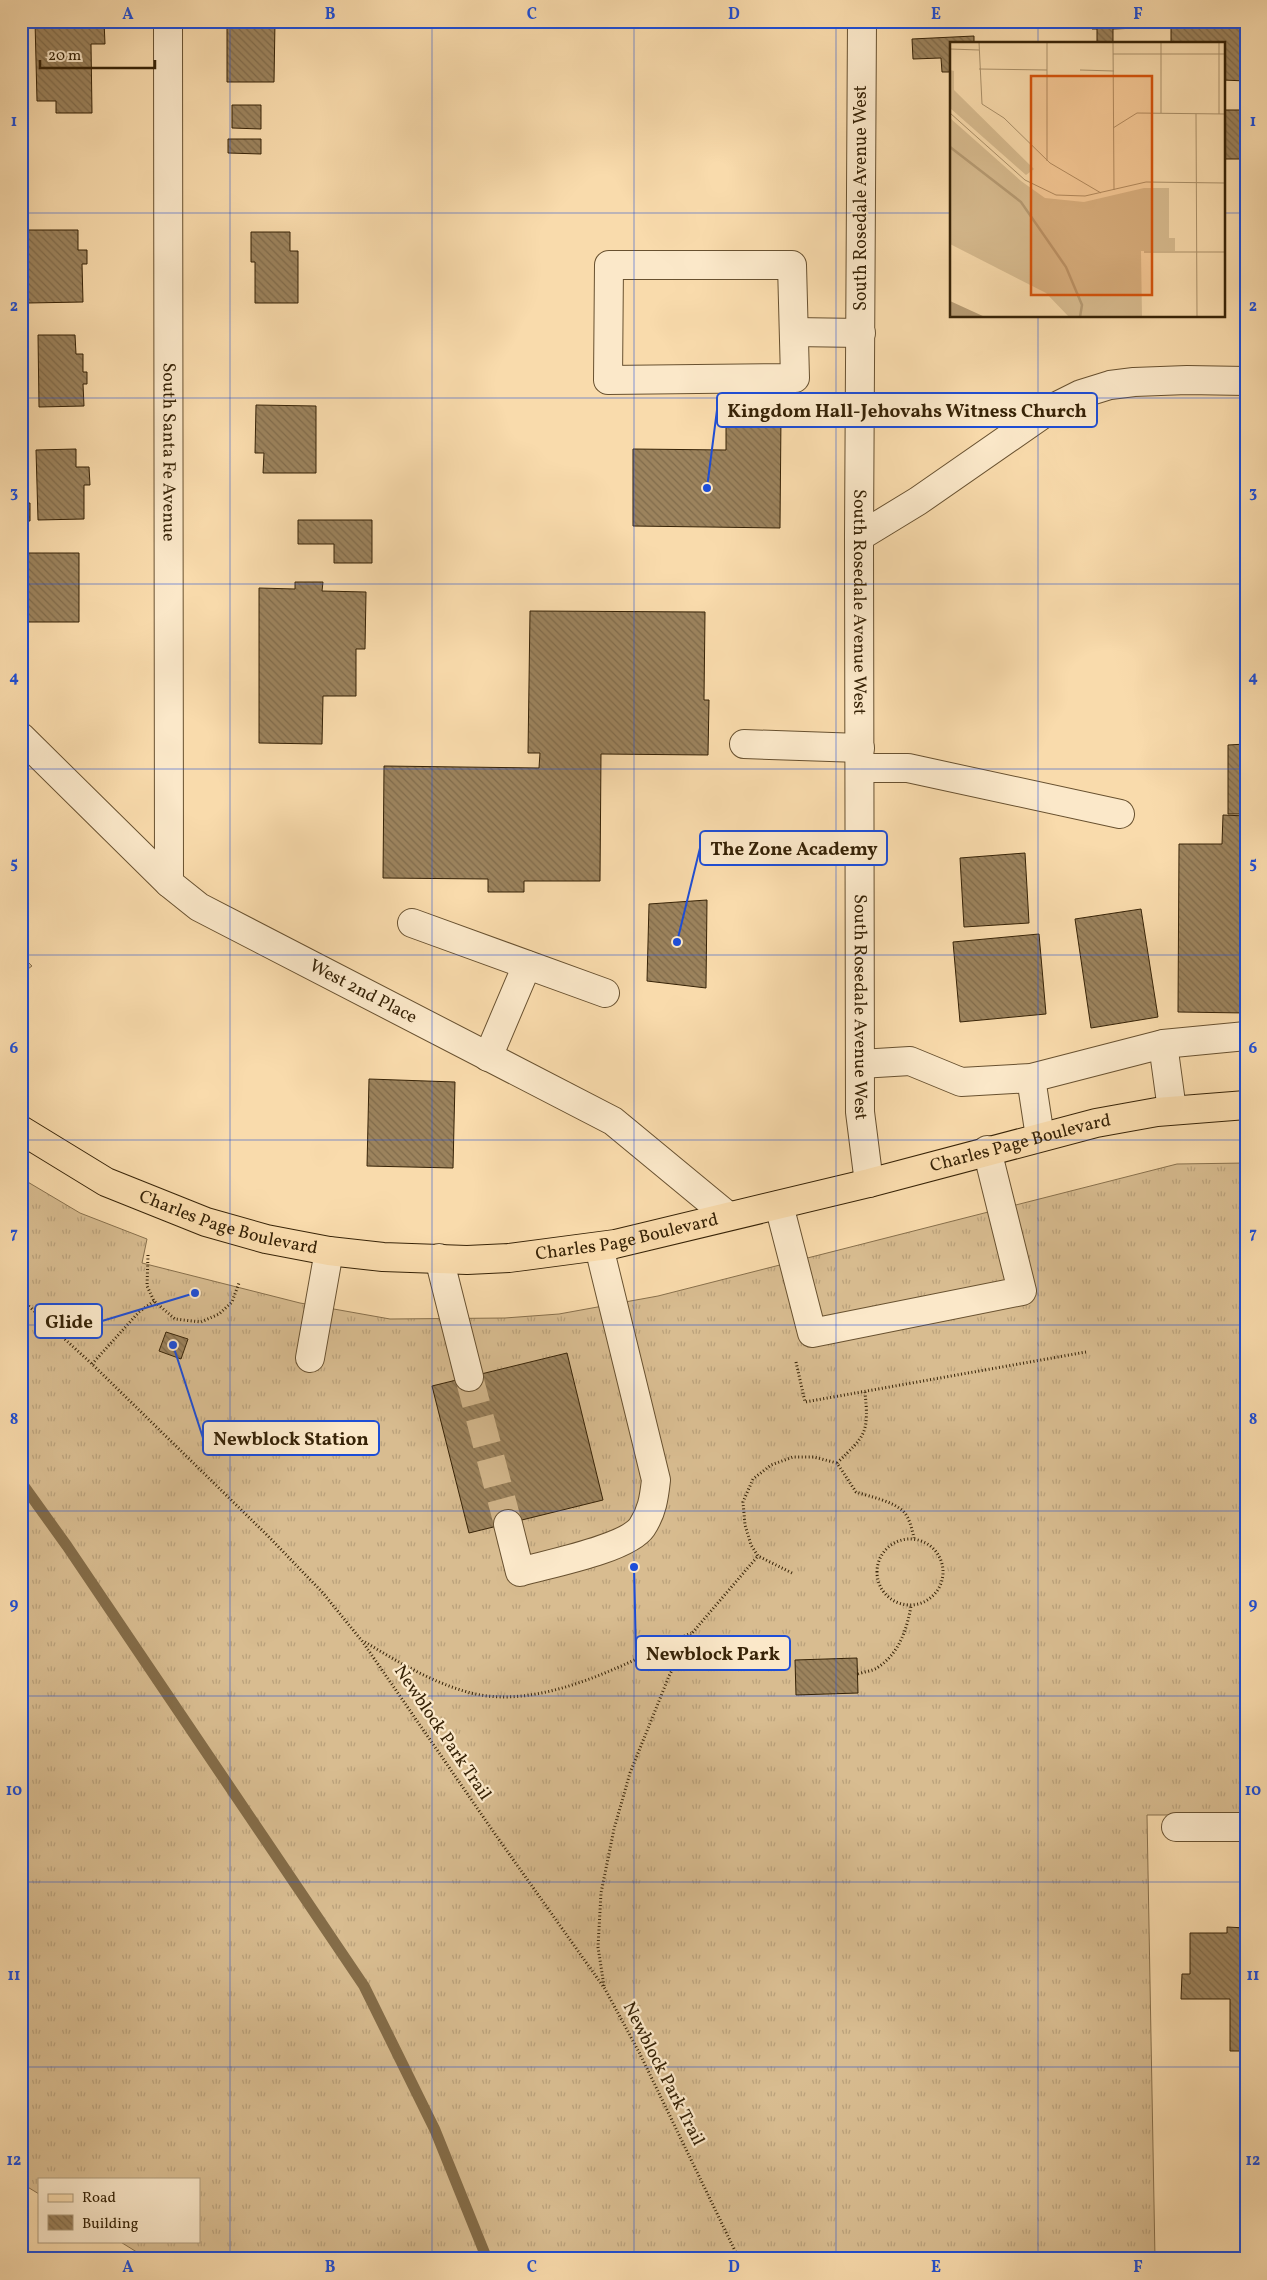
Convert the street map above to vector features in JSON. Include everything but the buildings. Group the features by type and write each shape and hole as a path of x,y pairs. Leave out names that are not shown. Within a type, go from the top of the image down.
{"main road":[{"name":"Charles Page Boulevard","path":"21,1130 106,1182 206,1222 266,1239 329,1251 383,1256 510,1258 599,1247 869,1183 1096,1123 1172,1110 1246,1105"}],"street":[{"name":"South Santa Fe Avenue","path":"168,21 169,883"},
{"name":"South Rosedale Avenue West","path":"862,21 859,537 860,1112 869,1183"},
{"path":"609,265 792,265 794,332 795,378 608,380 609,265"},
{"path":"794,332 861,333"},
{"path":"859,537 918,501 1049,410 1081,394 1110,385 1134,382 1187,380 1246,381"},
{"name":"West 2nd Place","path":"21,736 169,883 198,907 613,1121 728,1216"},
{"path":"744,744 860,758 1120,814"},
{"path":"412,923 605,993"},
{"path":"488,1057 527,965"},
{"path":"860,1064 910,1061 961,1082 1031,1078 1163,1044 1246,1036"},
{"path":"1163,1044 1172,1110"},
{"path":"1031,1078 1040,1137"},
{"path":"779,1205 812,1333 1022,1291 988,1150"},
{"path":"508,1524 520,1572 614,1546 640,1529 652,1508 656,1480 599,1247"},
{"path":"310,1358 329,1251"},
{"path":"439,1258 469,1377"},
{"path":"1176,1827 1246,1827"}],"path":[{"path":"148,1255 147,1286 154,1301 175,1320 201,1322 219,1314 232,1302 239,1283"},
{"name":"Newblock Park Trail","path":"21,1299 92,1364 268,1536 323,1593 362,1641 494,1834 605,1989 640,2054 739,2259"},
{"path":"92,1364 139,1312 154,1301"},
{"path":"812,1333 796,1363 805,1402 1086,1352"},
{"path":"837,1463 860,1442 868,1421 865,1392"},
{"path":"792,1573 758,1556 751,1544 745,1525 743,1502 753,1479 771,1465 793,1458 814,1458 837,1463 856,1492 881,1500 903,1512 910,1524 914,1538"},
{"path":"914,1538 926,1541 938,1552 944,1567 941,1586 928,1600 911,1606 893,1600 880,1587 877,1568 883,1552 896,1541 914,1538"},
{"path":"605,1989 598,1947 601,1893 614,1829 630,1774 669,1676 692,1632 758,1556"},
{"path":"858,1674 877,1668 896,1650 908,1627 911,1606"},
{"path":"362,1641 404,1666 442,1682 471,1693 501,1697 534,1696 569,1686 692,1632"}],"green space":[{"path":"21,955 32,966 21,974"},
{"path":"1246,1163 1246,1815 1147,1815 1155,2259 148,2259 121,2242 200,2242 200,2178 38,2178 38,2193 21,2183 21,1178 80,1213 147,1239 142,1263 300,1303 390,1319 505,1318 559,1314 658,1296 1177,1164"}],"waterway":[{"path":"21,1482 67,1546 364,1986 435,2130 487,2259"}],"tunnel":[{"path":"469,1377 508,1524"}],"place":[{"name":"Kingdom Hall-Jehovahs Witness Church","path":"707,488"},
{"name":"The Zone Academy","path":"677,942"},
{"name":"Glide","path":"195,1293"},
{"name":"Newblock Station","path":"173,1345"},
{"name":"Newblock Park","path":"634,1567"}]}
